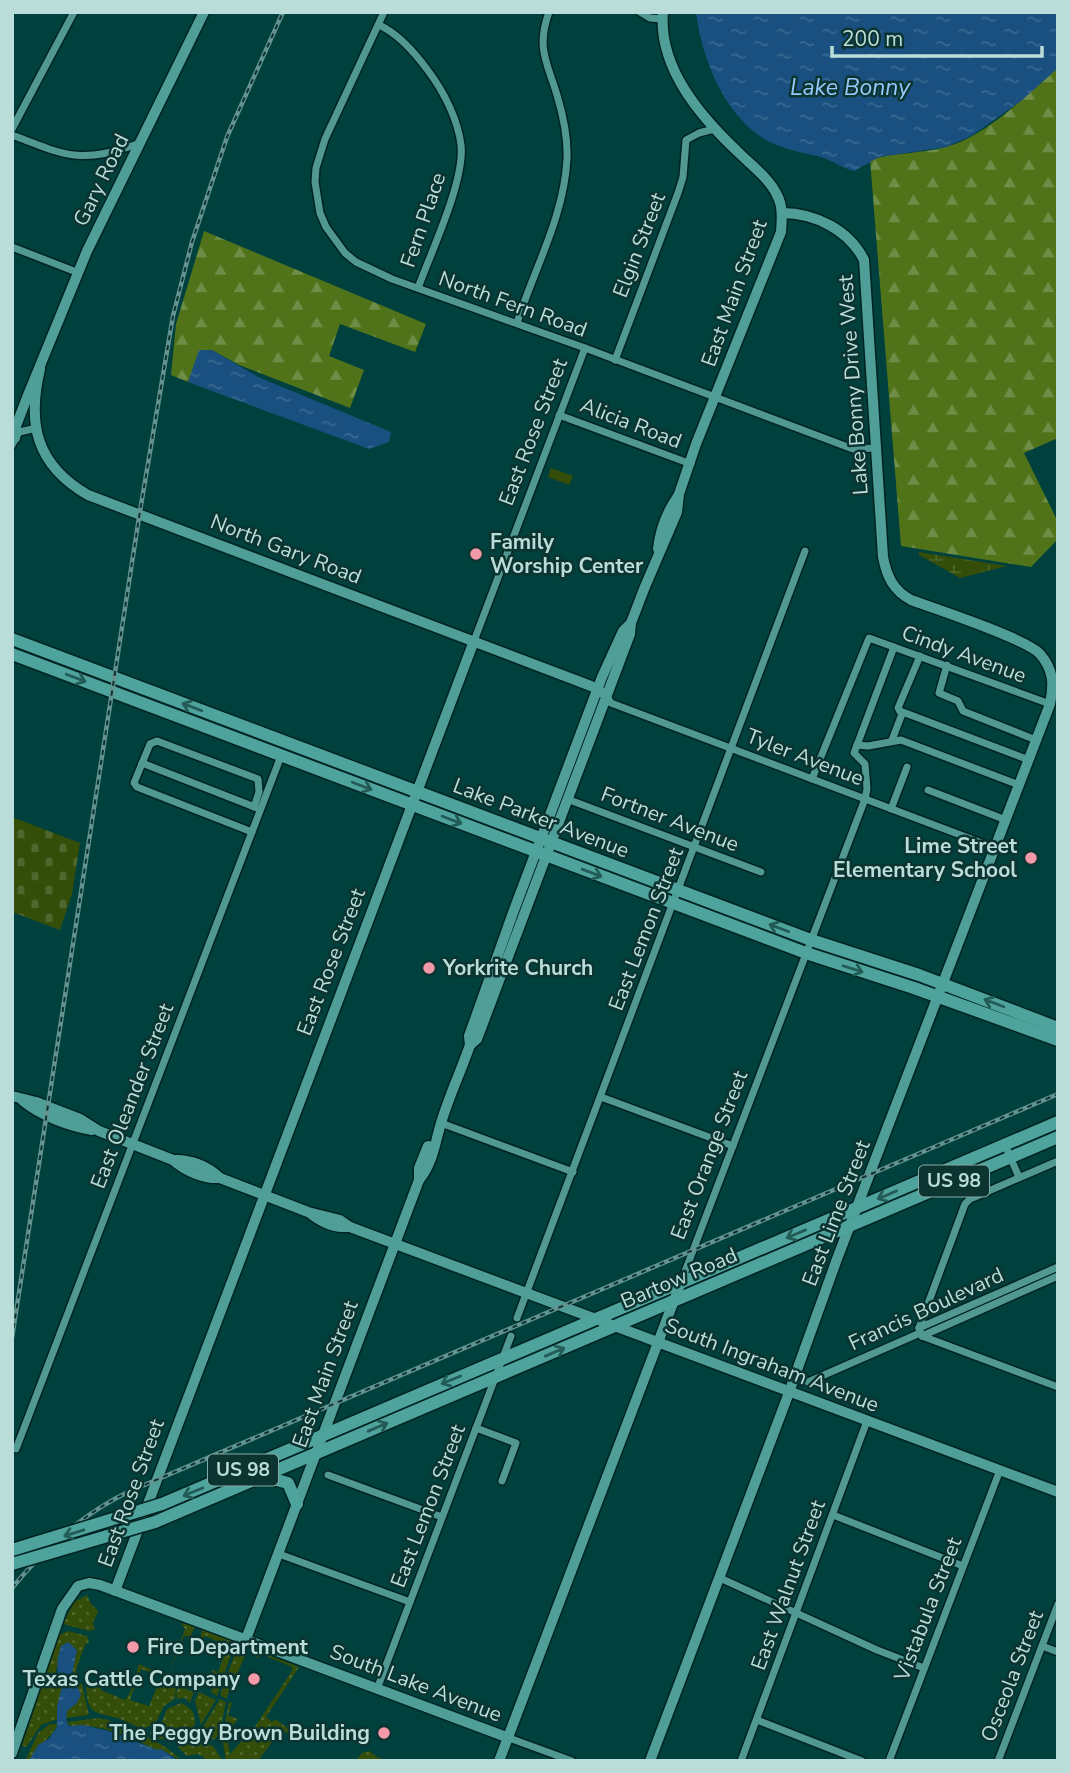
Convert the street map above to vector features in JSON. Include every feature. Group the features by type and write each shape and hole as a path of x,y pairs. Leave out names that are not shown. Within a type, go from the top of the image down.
{"main road":[{"name":"Lake Parker Avenue","path":"12,639 679,891 811,940 943,984 1058,1028"},
{"name":"Lake Parker Avenue","path":"12,654 806,953 1058,1040"},
{"path":"233,738 248,737 276,747 285,743"},
{"path":"281,756 293,752 318,761 339,763"},
{"name":"Bartow Road","path":"323,1434 1058,1122"},
{"name":"Bartow Road","path":"316,1454 1058,1137"},
{"name":"US 98","path":"12,1550 162,1504 323,1434"},
{"name":"US 98","path":"12,1564 155,1522 316,1454"},
{"path":"258,1479 288,1483 295,1510"}],"street":[{"path":"12,129 74,12"},
{"name":"Gary Road","path":"40,369 79,273 204,12"},
{"path":"379,25 384,12"},
{"path":"517,323 558,213 565,179 566,134 556,92 544,63 542,48 542,34 549,12"},
{"path":"640,12 650,18 663,16"},
{"name":"East Main Street","path":"546,841 567,799 623,631 631,623 657,555 659,536 670,508 679,494 696,444 778,240 782,213 778,196 772,186 714,128 679,81 666,46 663,16"},
{"name":"North Fern Road","path":"379,25 320,152 315,182 320,213 326,227 334,240 356,262 418,288 853,449 877,449"},
{"name":"Fern Place","path":"379,25 391,30 435,79 457,127 461,147 457,180 418,288"},
{"name":"Elgin Street","path":"615,360 678,193 686,141 714,128"},
{"path":"12,135 58,153 85,157 112,153 140,143"},
{"name":"Lake Bonny Drive West","path":"782,213 797,213 834,227 851,240 864,260 886,571 898,591 908,598 1032,647 1055,676"},
{"path":"12,247 79,273"},
{"name":"East Rose Street","path":"115,1591 586,348"},
{"path":"13,441 21,413 40,369"},
{"name":"North Gary Road","path":"40,369 33,397 41,445 55,468 88,495 474,641 602,693"},
{"name":"Alicia Road","path":"559,415 691,464"},
{"path":"13,441 19,432 37,428"},
{"name":"East Lemon Street","path":"517,1318 805,551"},
{"name":"Cindy Avenue","path":"812,779 869,638 1049,704"},
{"path":"865,799 865,764 854,753 894,647"},
{"path":"892,740 902,714 898,708 919,656"},
{"path":"947,665 939,693 958,701 963,711 1036,740"},
{"name":"East Lime Street","path":"650,1761 1029,760 1049,704 1055,676"},
{"name":"East Main Street","path":"246,1639 419,1180 419,1168 441,1123 470,1045 470,1036 602,693"},
{"name":"Tyler Avenue","path":"602,693 611,703 995,848"},
{"path":"900,711 1029,760"},
{"path":"857,745 901,740 1019,785"},
{"path":"142,764 257,808 258,779 157,741 150,744 134,783 137,787 252,832"},
{"name":"East Oleander Street","path":"16,1450 252,832 257,808 281,756"},
{"path":"891,809 907,767"},
{"path":"928,790 1006,820"},
{"name":"Fortner Avenue","path":"567,799 761,872"},
{"name":"East Orange Street","path":"499,1761 865,799"},
{"path":"601,1097 733,1146"},
{"name":"South Ingraham Avenue","path":"18,1099 36,1102 80,1119 99,1131 173,1160 183,1160 212,1170 220,1178 308,1212 324,1214 350,1227 594,1320 1058,1492"},
{"path":"441,1123 573,1172"},
{"path":"1005,1144 1019,1177"},
{"path":"1058,1161 968,1202 960,1215 920,1332 1058,1387"},
{"name":"Francis Boulevard","path":"808,1382 1016,1290 1058,1267"},
{"name":"Francis Boulevard","path":"1016,1290 1058,1276"},
{"name":"East Lemon Street","path":"377,1689 511,1336"},
{"name":"East Walnut Street","path":"741,1761 867,1421"},
{"path":"476,1428 516,1443 502,1481"},
{"name":"Vistabula Street","path":"889,1761 1000,1470"},
{"path":"328,1475 442,1517"},
{"path":"833,1515 963,1566"},
{"path":"279,1554 410,1602"},
{"path":"720,1577 877,1650 924,1668"},
{"path":"12,1754 62,1609 78,1586 89,1583 115,1591 246,1639"},
{"name":"Osceola Street","path":"998,1761 1058,1604"},
{"name":"South Lake Avenue","path":"246,1639 572,1761"},
{"path":"1042,1646 1058,1652"},
{"path":"757,1720 862,1761"}],"green space":[{"path":"1058,68 1058,438 1024,453 1058,522 1058,539 1031,567 901,546 870,160 937,149 962,141 992,124"},
{"path":"204,231 426,324 415,352 340,324 329,356 364,370 350,408 239,365 212,350 194,368 188,382 171,375 176,324"},
{"path":"551,468 573,476 569,485 548,477"},
{"path":"919,552 1007,566 960,578 919,555"},
{"path":"12,817 80,843 72,894 60,930 12,912"},
{"path":"87,1595 98,1611 93,1623 95,1629 89,1631 63,1624 74,1602"},
{"path":"183,1623 195,1627 190,1637 184,1636 168,1676 185,1629"},
{"path":"202,1630 230,1640 228,1648 231,1654 217,1696 211,1692 217,1676 211,1671 218,1672 226,1651 220,1648 221,1643 205,1636 200,1640"},
{"path":"68,1631 87,1636 89,1642 85,1645 76,1670 89,1715 66,1718 67,1711 77,1703 72,1669 76,1655 61,1646 56,1672 62,1687 58,1719 41,1725 24,1747 22,1745 59,1635"},
{"path":"253,1649 299,1667 266,1717 272,1722 275,1719 296,1734 293,1737 276,1726 269,1737 272,1742 258,1761 252,1758 249,1761 226,1761 222,1737 229,1702 232,1703 228,1715 238,1719 227,1734 230,1754 256,1725 292,1671 292,1667 261,1654 259,1658 251,1653"},
{"path":"236,1651 245,1656 226,1699 220,1695"},
{"path":"139,1664 152,1670 152,1673 141,1669 130,1700 149,1706 162,1675 179,1683 175,1699 164,1706 155,1724 142,1729 98,1713 90,1707 86,1683 96,1688 97,1683 101,1690 125,1700 130,1693"},
{"path":"179,1686 194,1692 190,1703 185,1698 177,1699"},
{"path":"199,1692 216,1700 201,1725 195,1701"},
{"path":"220,1699 226,1702 220,1732 215,1739 209,1740 203,1736 202,1728"},
{"path":"181,1703 190,1709 194,1716 195,1723 191,1731 176,1740 164,1740 150,1735 150,1732 161,1724 167,1709"},
{"path":"98,1718 143,1735 176,1755 181,1761 161,1749 157,1750 116,1732 92,1727 72,1727 67,1722"},
{"path":"50,1724 58,1724 29,1761 25,1761 38,1733"},
{"path":"197,1740 213,1746 223,1761 209,1761 198,1754 187,1756 178,1747"},
{"path":"369,1751 379,1758 391,1761 355,1761 362,1753"}],"water":[{"name":"Lake Bonny","path":"696,12 1058,12 1058,68 1021,101 971,136 946,147 879,157 854,171 824,158 772,143 742,120 729,105 711,69"},
{"path":"199,350 212,350 258,377 391,432 389,442 369,449 188,382"},
{"path":"68,1642 77,1650 72,1674 81,1695 77,1703 67,1711 66,1720 69,1726 83,1725 108,1731 157,1750 161,1749 179,1761 29,1761 38,1745 49,1739 57,1727 57,1706 62,1687 57,1663 61,1646"}],"railway":[{"path":"12,1338 140,511 173,316 192,242 227,137 283,12"},
{"path":"12,1588 37,1559 79,1522 128,1492 1058,1094"}],"place":[{"name":"Family Worship Center","path":"476,554"},
{"name":"Lime Street Elementary School","path":"1031,858"},
{"name":"Yorkrite Church","path":"429,968"},
{"name":"Fire Department","path":"133,1647"},
{"name":"Texas Cattle Company","path":"254,1679"},
{"name":"The Peggy Brown Building","path":"384,1733"}]}
